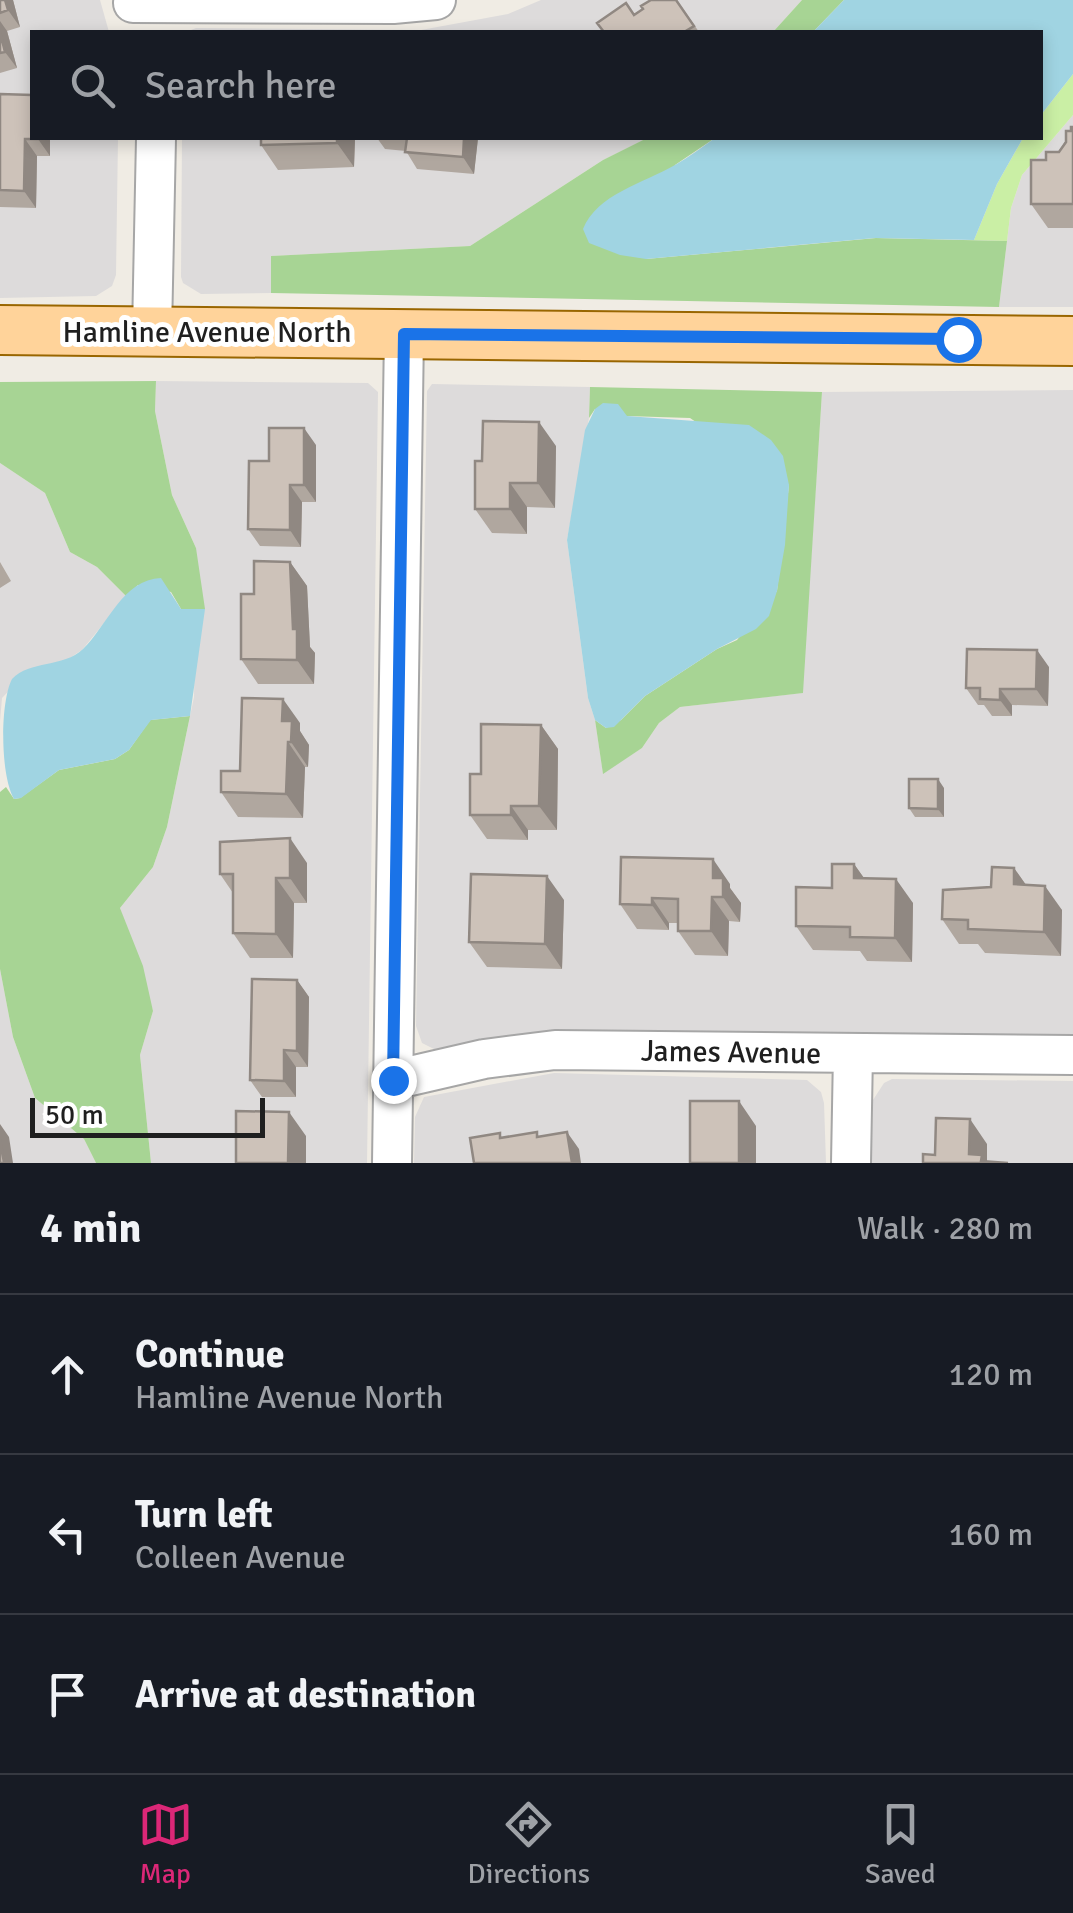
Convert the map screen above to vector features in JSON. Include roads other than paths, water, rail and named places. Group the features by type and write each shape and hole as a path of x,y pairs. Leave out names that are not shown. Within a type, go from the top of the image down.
{"main road":[{"name":"Hamline Avenue North","path":"0,330 1073,341"}],"street":[{"path":"136,12 436,0"},
{"path":"152,332 156,140"},
{"path":"392,1163 404,334"},
{"name":"James Avenue","path":"393,1080 484,1059 555,1050 1073,1055"},
{"path":"851,1163 854,1053"}],"water":[{"path":"844,0 1073,0 1073,74 1043,112 1043,30 815,30"},
{"path":"712,140 1022,140 997,184 974,240 875,238 646,259 620,255 589,243 583,229 599,207"},
{"path":"603,403 618,404 627,416 749,425 771,440 783,456 789,485 785,545 769,616 756,629 717,649 645,696 614,727 606,728 595,720 588,698 567,540 585,430 595,409"},
{"path":"161,578 181,609 205,609 190,716 151,720 129,750 115,759 59,770 14,799 6,773 3,739 5,704 12,679 28,669 75,655 136,586"}]}
